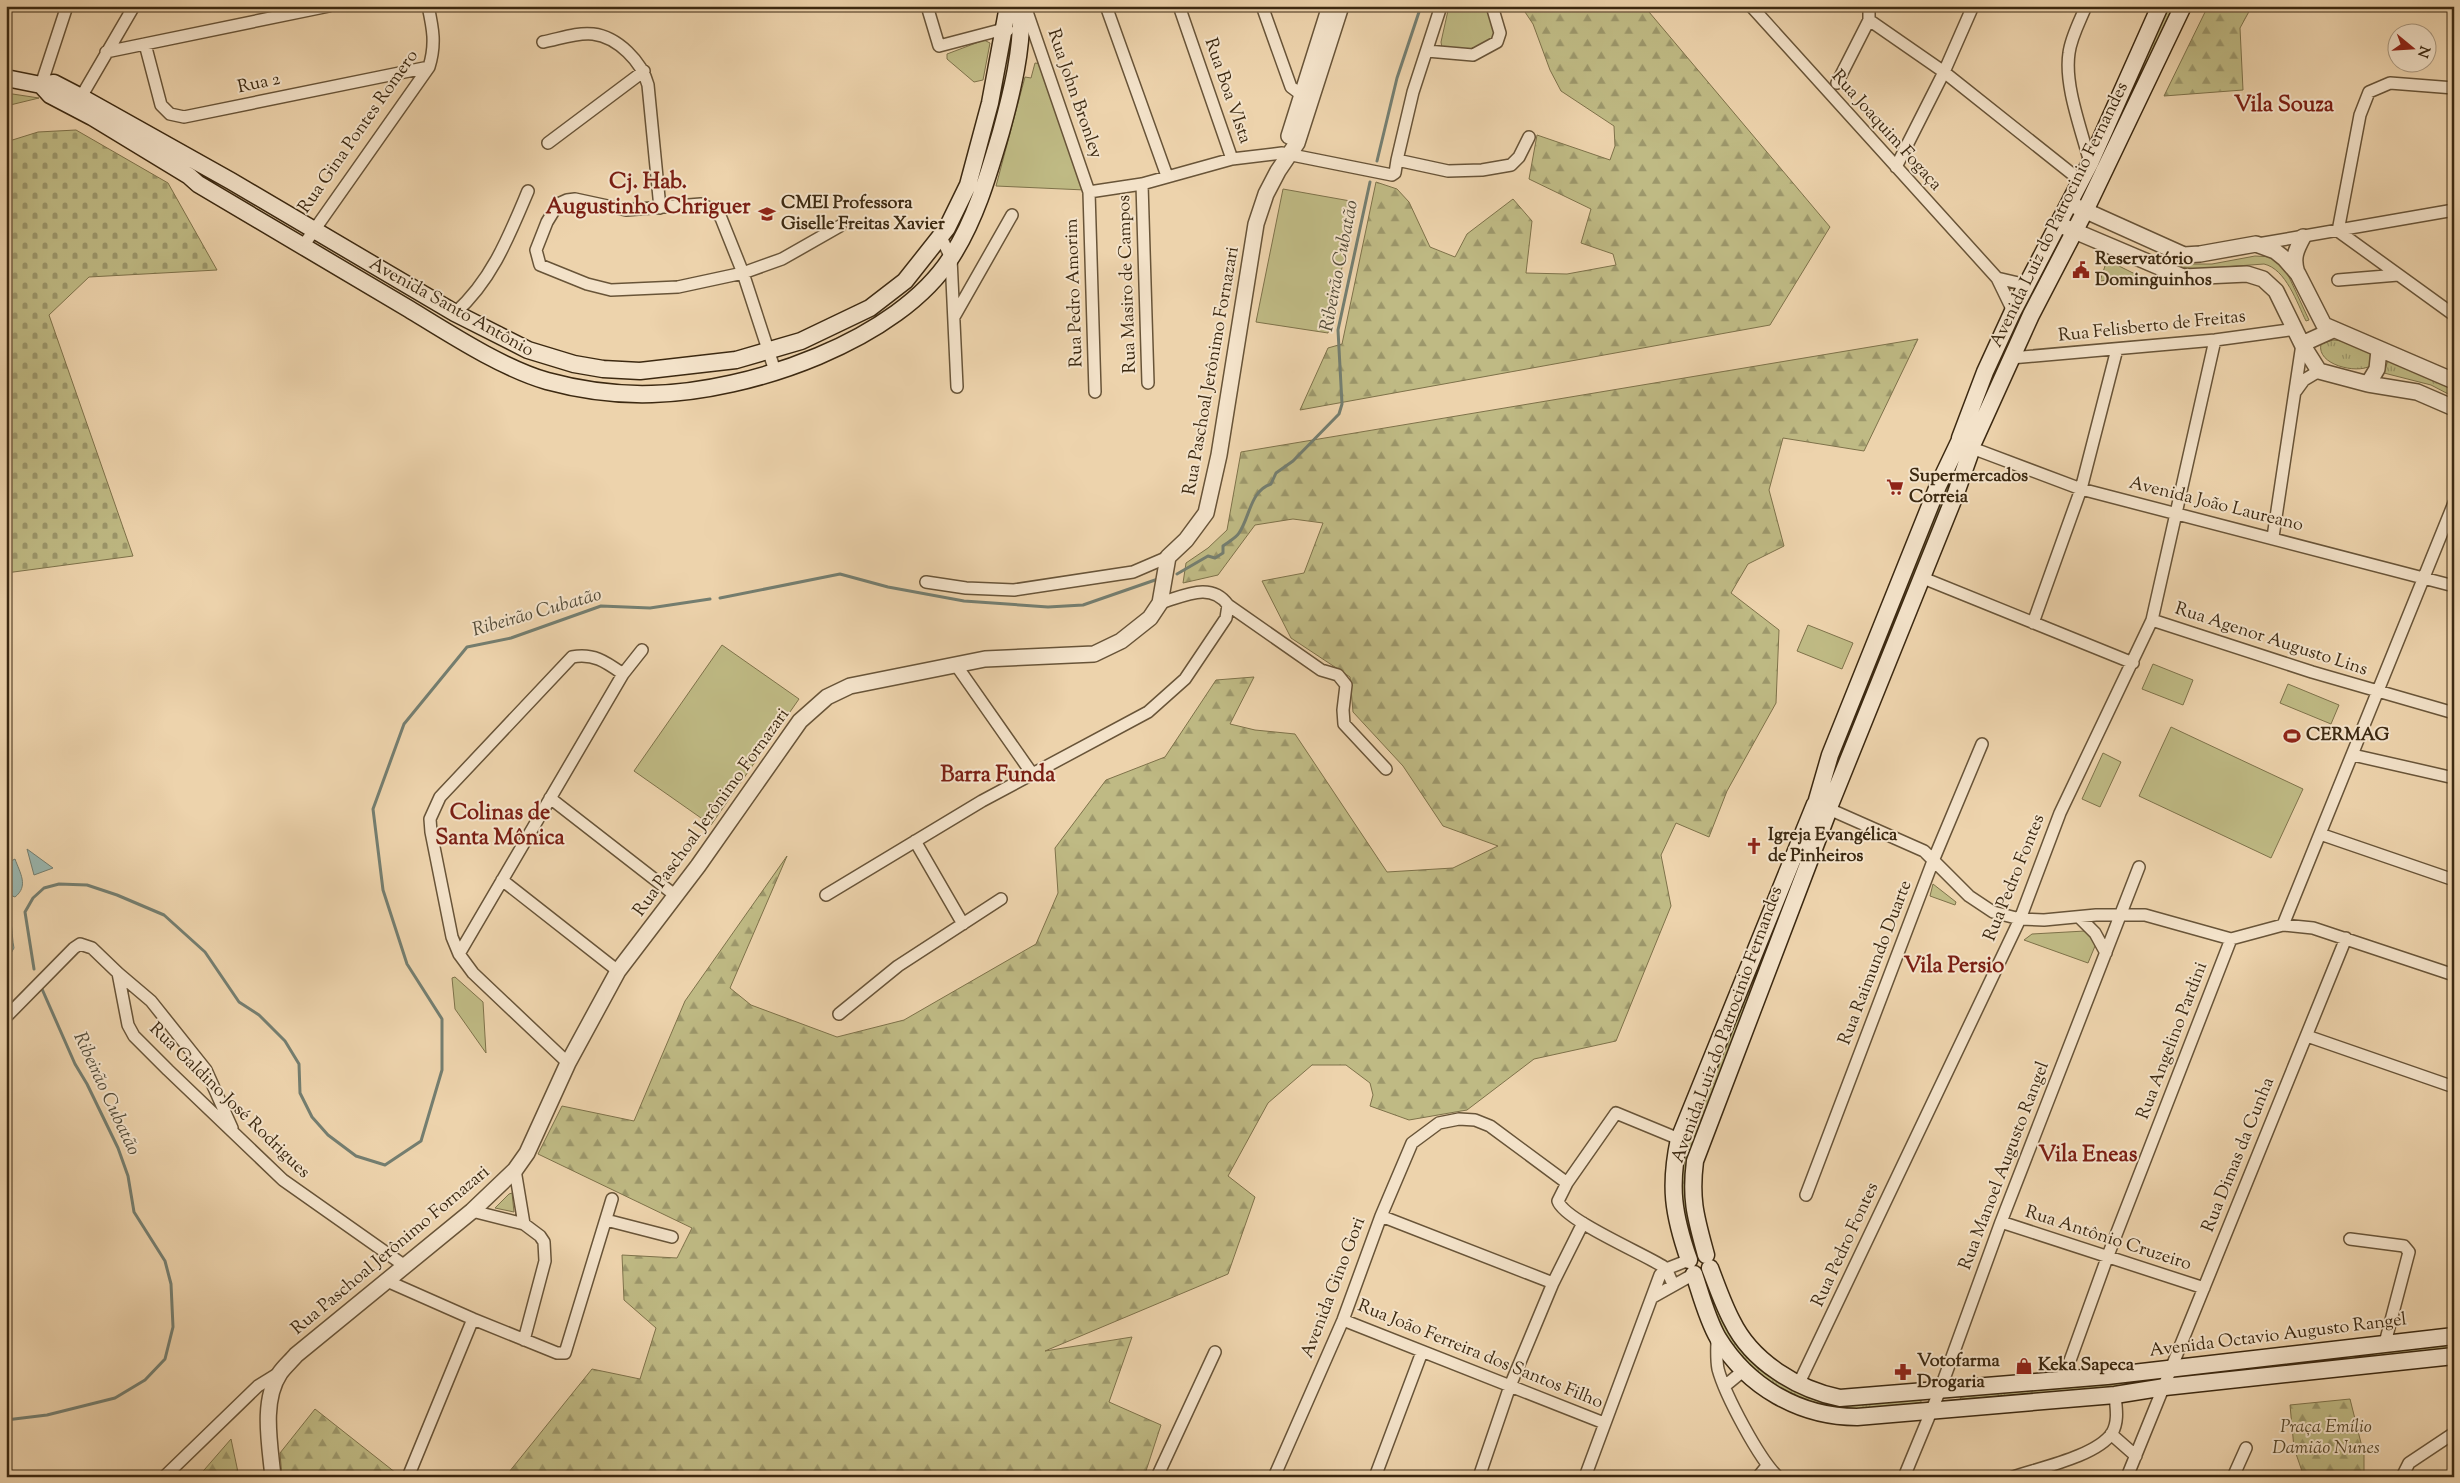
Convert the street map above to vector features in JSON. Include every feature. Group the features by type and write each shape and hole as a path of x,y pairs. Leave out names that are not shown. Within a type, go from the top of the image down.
{"main road":[{"name":"Avenida Santo Antônio","path":"41,85 50,95 99,114 231,180 455,313 528,350 550,358 603,369 640,371 684,368 736,360 810,336 870,308 905,281 941,237 968,184 990,103 1008,6"},
{"name":"Avenida Santo Antônio","path":"6,78 41,85 54,83 81,97 99,114 198,184 456,337 521,372 549,381 608,392 652,394 736,383 775,372 820,355 865,334 912,302 951,258 985,189 1008,108 1021,33 1021,6"},
{"name":"Avenida Luiz do Patrocinio Fernandes","path":"2107,1376 1840,1398 1822,1394 1799,1384 1779,1373 1760,1359 1745,1342 1732,1322 1700,1264 1680,1236 1671,1186 1679,1139 1744,981 1824,806 1923,578 1966,442 1985,372 2026,285 2090,163 2160,6"},
{"name":"Avenida Luiz do Patrocinio Fernandes","path":"2115,1395 1858,1417 1837,1417 1818,1413 1770,1392 1744,1371 1718,1336 1700,1264 1692,1184 1695,1161 1760,988 1824,806 1830,755 1938,486 1966,442 2011,358 2030,315 2085,211 2183,6"},
{"path":"810,336 820,355"},
{"path":"1744,981 1760,988"},
{"name":"Avenida Octavio Augusto Rangel","path":"2107,1376 2454,1336"},
{"name":"Avenida Octavio Augusto Rangel","path":"2115,1395 2165,1387 2454,1356"}],"street":[{"path":"41,85 67,6"},
{"path":"81,97 134,6"},
{"path":"106,52 330,6"},
{"name":"Rua Gina Pontes Romero","path":"303,246 429,67 434,51 435,37 428,6"},
{"path":"927,6 939,46 1004,29 1021,33"},
{"name":"Rua John Bronley","path":"1026,6 1089,192"},
{"path":"1106,6 1167,176"},
{"name":"Rua Boa VIsta","path":"1179,6 1232,159"},
{"path":"1262,6 1291,87 1306,99"},
{"path":"1306,99 1330,6"},
{"path":"1289,154 1288,139 1306,99 1341,6"},
{"path":"1089,192 1142,184 1232,159 1282,153 1392,175 1395,173 1403,126 1441,6"},
{"path":"1427,51 1473,56 1497,42 1500,33 1492,6"},
{"name":"Rua Joaquim Fogaça","path":"1751,6 1997,278 2013,312"},
{"path":"1837,82 1869,20 1869,6"},
{"path":"1896,168 1944,72 1973,6"},
{"path":"2086,6 2074,35 2069,54 2069,79 2090,163"},
{"path":"1869,20 1944,72 2081,181"},
{"path":"543,42 581,34 603,37 633,57 644,71 648,85 660,208"},
{"name":"Rua 2","path":"145,44 161,104 170,114 184,118 429,67"},
{"path":"548,143 644,71"},
{"path":"2338,231 2360,115 2370,92 2390,84 2454,88"},
{"path":"1397,160 1448,171 1482,170 1511,165 1519,158 1529,137"},
{"name":"Rua Paschoal Jerônimo Fornazari","path":"164,1477 258,1386 280,1373 296,1356 472,1211 516,1170 527,1153 568,1063 618,971 676,896 800,722 827,697 850,686 985,659 1094,654 1121,641 1150,618 1160,603 1168,557 1186,540 1206,513 1219,455 1256,224 1266,194 1289,154"},
{"name":"Rua Masiro de Campos","path":"1142,184 1148,382"},
{"path":"455,313 472,298 492,271 528,191"},
{"name":"Rua Pedro Amorim","path":"1089,192 1095,392"},
{"path":"775,372 743,273 721,218 714,210 701,204 626,210 575,199 558,204 547,222 536,250 540,265 587,284 611,290 678,287 743,273 782,259 840,226"},
{"path":"2069,203 2142,238 2184,255 2303,237 2454,210"},
{"path":"954,318 1012,214"},
{"path":"2059,224 2134,258 2183,277 2247,274 2264,279 2276,290 2302,344 2319,371 2368,384 2416,392 2454,408"},
{"path":"2338,231 2454,315"},
{"path":"941,237 951,258 957,387"},
{"path":"2303,237 2295,253 2294,264 2328,327"},
{"path":"2134,258 2142,238"},
{"path":"2256,244 2275,251 2298,274"},
{"path":"2338,280 2398,275"},
{"path":"1997,278 2026,285"},
{"path":"2296,329 2328,327 2454,381"},
{"path":"2273,537 2302,344 2328,327"},
{"name":"Rua Felisberto de Freitas","path":"2011,358 2215,340 2296,329"},
{"name":"Rua Pedro Fontes","path":"1799,1384 2020,919 2060,813 2152,620 2215,340"},
{"path":"2033,622 2081,488 2117,348"},
{"path":"2368,384 2377,369 2379,350"},
{"path":"2295,392 2304,380 2319,371"},
{"name":"Avenida João Laureano","path":"1966,442 2081,488 2454,586"},
{"path":"2283,925 2454,503"},
{"path":"926,582 966,588 1014,590 1133,572 1168,557"},
{"path":"1923,578 2133,663"},
{"path":"1160,603 1204,590 1219,594 1228,605 1321,670 1338,675 1346,685 1343,710 1344,724 1386,769"},
{"path":"826,895 982,801 1148,712 1184,679 1226,618 1228,605"},
{"name":"Rua Agenor Augusto Lins","path":"2152,620 2379,692 2454,713"},
{"path":"459,954 623,674 642,650"},
{"path":"568,1063 473,973 459,954 452,936 430,819 440,797 572,657 583,655 598,657 623,674"},
{"path":"956,665 1033,775"},
{"name":"Rua Raimundo Duarte","path":"1806,1195 1933,861 1982,744"},
{"path":"2353,755 2454,778"},
{"path":"550,798 676,896"},
{"path":"1824,806 1924,851 1969,896 1992,912 2020,919 2044,920 2145,915 2231,939 2283,925 2313,928 2454,975"},
{"path":"2320,834 2454,880"},
{"path":"915,841 963,924"},
{"name":"Rua Manoel Augusto Rangel","path":"1904,1477 1940,1390 2001,1222 2139,867"},
{"path":"502,880 618,971"},
{"path":"839,1014 898,966 1001,899"},
{"path":"2079,917 2095,933 2106,953"},
{"name":"Rua Dimas da Cunha","path":"2127,1477 2346,938"},
{"name":"Rua Angelino Pardini","path":"2063,1380 2107,1258 2231,939"},
{"path":"6,1017 80,944 92,948 118,973 152,1001 206,1070 235,1134"},
{"name":"Rua Galdino José Rodrigues","path":"118,973 128,1025 134,1036 298,1192 405,1266"},
{"path":"2307,1036 2454,1087"},
{"path":"1673,1284 1666,1269 1583,1223 1559,1205 1558,1197 1616,1113 1679,1139"},
{"name":"Avenida Gino Gori","path":"1274,1477 1343,1320 1400,1165 1412,1143 1423,1132 1439,1123 1459,1119 1475,1120 1490,1126 1567,1183"},
{"path":"516,1170 524,1224"},
{"path":"388,1281 473,1319 562,1354 568,1351 612,1199"},
{"path":"472,1211 524,1224 540,1236 545,1252 545,1261 524,1340"},
{"path":"1381,1216 1553,1283"},
{"path":"606,1220 672,1237"},
{"name":"Rua Antônio Cruzeiro","path":"2001,1222 2204,1288"},
{"path":"1479,1477 1510,1386 1553,1283 1583,1223"},
{"path":"2350,1238 2404,1246 2409,1252 2385,1343"},
{"path":"1585,1477 1660,1275 1666,1269 1700,1264"},
{"path":"1653,1296 1700,1264"},
{"path":"408,1477 473,1319"},
{"name":"Rua João Ferreira dos Santos Filho","path":"1343,1320 1604,1423"},
{"path":"1718,1336 1718,1369 1730,1398 1767,1466 1778,1477"},
{"path":"1157,1477 1215,1352"},
{"path":"1375,1477 1422,1352"},
{"path":"1726,1386 1744,1371"},
{"path":"273,1477 269,1411 272,1391 280,1373"},
{"path":"2013,1477 2088,1451 2111,1434 2117,1411 2115,1395"},
{"path":"2402,1477 2409,1463 2454,1433"},
{"path":"2111,1434 2136,1456"},
{"path":"2233,1477 2246,1448"},
{"path":"1758,1477 1767,1466"}],"green space":[{"path":"1449,6 1487,6 1496,32 1495,38 1480,50 1442,48 1441,42"},
{"path":"1521,6 1644,6 1830,227 1770,325 1300,410 1328,348 1342,344 1376,182 1397,189 1409,202 1430,247 1455,257 1467,234 1513,199 1532,221 1526,273 1567,274 1616,265 1613,254 1581,243 1591,209 1529,179 1537,135 1610,160 1615,146 1614,126 1561,91 1550,70 1533,24"},
{"path":"2164,6 2173,6 2081,206 2073,202"},
{"path":"2208,6 2252,6 2240,28 2243,90 2164,96"},
{"path":"984,40 990,43 983,80 974,82 947,59 947,54"},
{"path":"1035,63 1043,64 1085,190 996,186 1025,77 1031,78"},
{"path":"6,93 39,98 6,106"},
{"path":"76,130 168,183 217,270 89,277 49,315 133,556 6,573 6,142 38,132"},
{"path":"1283,189 1356,202 1328,333 1256,322"},
{"path":"2061,235 2063,239 1973,432 1991,371"},
{"path":"2255,256 2275,257 2283,264 2309,320 2306,321 2285,279 2272,267 2264,264 2196,269 2181,267 2181,264 2212,264"},
{"path":"2107,260 2139,276 2100,281"},
{"path":"1918,339 1864,451 1783,438 1769,490 1784,546 1748,564 1731,593 1779,630 1776,703 1727,791 1709,837 1676,823 1661,855 1671,906 1616,1041 1534,1059 1467,1110 1409,1120 1370,1106 1373,1095 1370,1083 1346,1065 1312,1065 1268,1103 1228,1176 1255,1197 1228,1274 1045,1351 1132,1337 1109,1402 1161,1425 1144,1477 505,1477 592,1369 640,1379 656,1328 624,1300 622,1255 677,1258 692,1228 538,1154 562,1106 634,1121 685,1001 787,856 730,988 751,1005 837,1037 904,1020 1036,944 1058,893 1055,848 1106,780 1165,757 1216,680 1254,677 1230,724 1255,730 1295,734 1387,872 1453,868 1498,846 1443,826 1403,766 1353,712 1350,677 1291,638 1262,581 1304,573 1323,523 1293,519 1255,525 1218,575 1183,583 1186,563 1208,548 1227,530 1241,452"},
{"path":"2333,340 2343,341 2370,353 2372,358 2370,366 2356,369 2339,366 2331,362 2321,351 2321,344"},
{"path":"2388,360 2454,390 2454,397 2431,385 2384,373"},
{"path":"1958,456 1962,457 1829,796 1825,791"},
{"path":"1808,625 1853,643 1842,669 1797,651"},
{"path":"722,645 799,699 711,825 634,771"},
{"path":"2153,664 2193,680 2183,705 2142,689"},
{"path":"2288,684 2339,705 2331,724 2280,703"},
{"path":"2171,727 2303,789 2271,858 2139,796"},
{"path":"2103,753 2121,762 2100,807 2082,799"},
{"path":"1815,817 1819,818 1760,973 1757,975 1755,972"},
{"path":"1933,884 1956,902 1955,905 1930,896"},
{"path":"2085,931 2093,937 2095,946 2088,963 2024,940 2032,934"},
{"path":"455,977 483,1002 486,1053 455,1009 452,978"},
{"path":"1748,991 1752,993 1726,1068 1707,1107 1690,1155 1697,1243 1688,1247 1680,1216 1682,1153 1745,994"},
{"path":"512,1193 514,1212 495,1208 509,1194"},
{"path":"1707,1283 1728,1324 1806,1394 1921,1399 1921,1402 1885,1410 1832,1409 1785,1393 1747,1365 1727,1338 1706,1288"},
{"path":"2454,1340 2454,1349 2176,1379 2175,1375"},
{"path":"2155,1375 2156,1383 1959,1402 1961,1397"},
{"name":"Praça Emílio Damião Nunes","path":"2350,1399 2364,1455 2364,1475 2368,1477 2304,1477 2294,1448 2290,1405"},
{"path":"315,1409 396,1473 394,1477 282,1477 280,1453"},
{"path":"231,1439 239,1477 198,1477"}],"water":[{"path":"27,849 53,868 34,875"},
{"path":"15,859 21,874 22,888 15,897 10,895 6,874 9,862"},
{"path":"6,911 11,924 14,948 10,955 6,954"}],"waterway":[{"name":"Ribeirão Cubatão","path":"1377,161 1397,78 1421,6"},
{"name":"Ribeirão Cubatão","path":"1177,574 1208,556 1215,558 1223,553 1223,546 1234,538 1243,527 1251,505 1259,492 1271,484 1276,473 1293,461 1339,414 1342,404 1338,330 1370,182"},
{"path":"720,598 840,574 888,587 964,601 1048,607 1083,605 1158,579"},
{"name":"Ribeirão Cubatão","path":"34,969 25,912 33,898 44,888 59,884 87,885 117,895 164,915 205,952 239,1002 259,1015 285,1041 299,1064 300,1093 312,1117 328,1135 356,1156 385,1165 421,1141 442,1070 442,1019 407,964 383,890 373,809 404,724 467,647 511,638 601,606 650,608 710,599"},
{"name":"Ribeirão Cubatão","path":"6,1420 47,1415 115,1398 145,1380 165,1359 173,1327 171,1284 165,1261 134,1212 128,1176 118,1148 87,1084 75,1064 42,989"}],"place":[{"name":"CMEI Professora Giselle Freitas Xavier","path":"767,214"},
{"name":"Reservatório Dominguinhos","path":"2081,270"},
{"name":"Supermercados Correia","path":"1895,487"},
{"name":"CERMAG","path":"2292,736"},
{"name":"Igreja Evangélica de Pinheiros","path":"1754,846"},
{"name":"Keka Sapeca","path":"2024,1366"},
{"name":"Votofarma Drogaria","path":"1903,1372"}],"district":[{"name":"Vila Souza","path":"2284,106"},
{"name":"Cj. Hab. Augustinho Chriguer","path":"648,196"},
{"name":"Barra Funda","path":"998,776"},
{"name":"Colinas de Santa Mônica","path":"500,826"},
{"name":"Vila Persio","path":"1954,967"},
{"name":"Vila Eneas","path":"2088,1156"}]}
